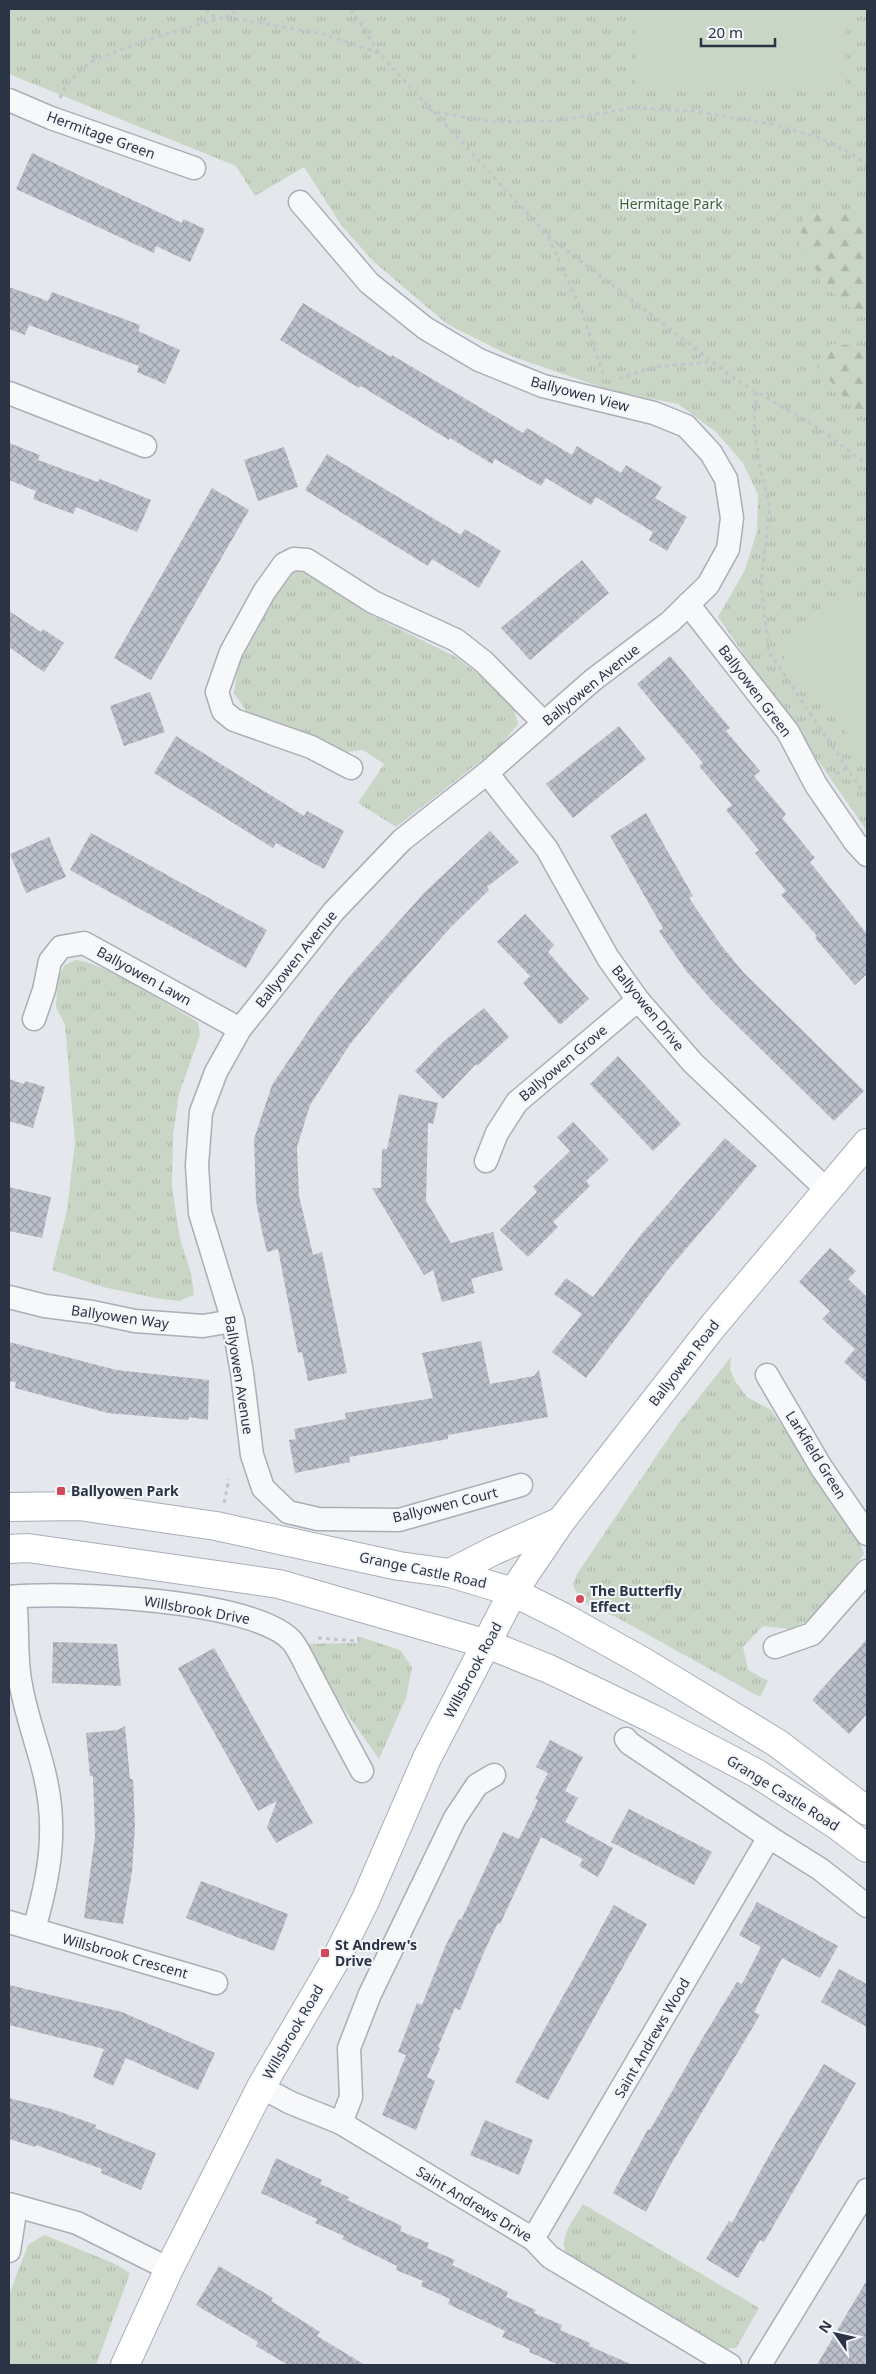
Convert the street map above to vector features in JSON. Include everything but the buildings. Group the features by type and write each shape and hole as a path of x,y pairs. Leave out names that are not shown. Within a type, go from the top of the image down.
{"main road":[{"name":"Ballyowen Road","path":"513,1592 561,1521 713,1326 867,1143"},
{"name":"Grange Castle Road","path":"9,1507 79,1506 216,1526 399,1566 450,1573 513,1592 563,1617 642,1661 777,1742 867,1811"},
{"path":"450,1573 493,1551 561,1521"},
{"name":"Grange Castle Road","path":"9,1548 28,1548 279,1584 487,1644 549,1670 645,1715 756,1773 838,1826 867,1848"},
{"name":"Willsbrook Road","path":"125,2365 169,2269 261,2087 341,1949 365,1901 427,1758 513,1592"},
{"path":"341,1949 376,1830 460,1652 447,1632"}],"street":[{"name":"Hermitage Green","path":"9,100 51,118 194,168"},
{"name":"Ballyowen View","path":"300,202 369,283 425,328 479,360 543,386 654,413 686,426 711,452 726,479 732,518 728,548 708,585 688,604"},
{"path":"9,392 145,446"},
{"path":"351,768 311,747 234,720 223,711 217,692 231,652 264,592 284,564 294,559 307,560 372,602 456,640 484,662 544,723"},
{"name":"Ballyowen Avenue","path":"252,1455 242,1373 232,1322 200,1214 197,1165 201,1112 216,1072 240,1029 334,911 402,840 487,773 593,680 670,622 688,604"},
{"name":"Ballyowen Green","path":"688,604 788,732 816,785 855,842 867,856"},
{"name":"Ballyowen Drive","path":"487,773 547,849 608,958 638,1000 694,1063 827,1190"},
{"name":"Ballyowen Lawn","path":"34,1019 44,990 50,961 61,947 84,943 240,1029"},
{"name":"Ballyowen Grove","path":"486,1161 497,1133 517,1102 638,1000"},
{"name":"Ballyowen Way","path":"9,1297 45,1306 92,1312 135,1321 203,1326 232,1322"},
{"name":"Larkfield Green","path":"767,1375 821,1467 867,1534"},
{"name":"Ballyowen Court","path":"252,1455 263,1488 275,1500 288,1512 318,1519 399,1520 521,1485"},
{"path":"775,1647 812,1634 867,1571"},
{"name":"Willsbrook Drive","path":"12,1597 78,1594 161,1602 238,1615 273,1626 293,1643 362,1771"},
{"path":"12,1597 19,1673 32,1736 47,1784 53,1824 42,1902 34,1929"},
{"path":"626,1739 701,1793 820,1869 867,1906"},
{"path":"341,2123 351,2097 349,2048 370,1994 455,1818 478,1785 494,1775"},
{"name":"Saint Andrews Wood","path":"534,2239 769,1837"},
{"name":"Willsbrook Crescent","path":"9,1922 216,1983"},
{"name":"Saint Andrews Drive","path":"261,2087 291,2103 341,2123 534,2239 550,2257 730,2365"},
{"path":"760,2365 867,2190"},
{"path":"9,2251 12,2205 77,2223 169,2269"}],"path":[{"path":"206,9 216,19"},
{"path":"59,100 64,89 76,74 92,60 143,41 225,17 241,9"},
{"path":"352,9 379,53 548,236 712,362 756,392 815,426 867,464"},
{"path":"225,17 323,34 379,53"},
{"path":"433,112 496,122 557,121 631,108 692,110 770,124 816,137 853,154 867,166"},
{"path":"548,236 581,309 606,381"},
{"path":"616,380 652,367 712,362"},
{"path":"756,392 754,424 760,468 770,508 761,582 769,652 867,798"},
{"path":"224,1504 230,1479"},
{"path":"314,1638 358,1641 360,1634 358,1627"}],"green space":[{"name":"Hermitage Park","path":"9,9 867,9 867,831 718,617 745,570 757,531 758,495 743,463 716,432 678,404 609,390 511,356 447,324 373,261 341,225 304,167 255,196 236,166 9,74"},
{"path":"636,9 846,9 846,89 636,90"},
{"path":"863,209 867,211 867,320 832,293 800,246 803,213"},
{"path":"829,344 867,346 867,419 852,407 817,365"},
{"path":"301,570 369,614 456,657 512,700 518,724 500,746 396,827 358,803 384,764 363,750 345,752 247,712 234,693 238,666 274,599 291,575"},
{"path":"848,591 867,615 867,758 777,649"},
{"path":"75,960 103,968 119,976 198,1022 200,1035 179,1094 173,1135 172,1187 180,1239 191,1273 194,1295 179,1301 103,1287 52,1270 67,1210 75,1142 65,1025 56,1007 58,976 65,965"},
{"path":"731,1357 730,1369 735,1381 747,1397 771,1410 858,1538 864,1554 814,1618 791,1629 763,1626 743,1647 748,1670 768,1681 760,1697 616,1617 590,1607 576,1592 573,1585 577,1574 678,1424"},
{"path":"357,1636 400,1650 412,1667 406,1698 379,1759 298,1644 358,1643"},
{"path":"583,2204 759,2308 736,2348 725,2349 568,2257 564,2243 565,2236"},
{"path":"44,2235 113,2263 130,2273 96,2365 9,2365 9,2295 28,2245"}],"place":[{"name":"Ballyowen Park","path":"61,1491"},
{"name":"The Butterfly Effect","path":"580,1599"},
{"name":"St Andrew's Drive","path":"325,1953"}]}
